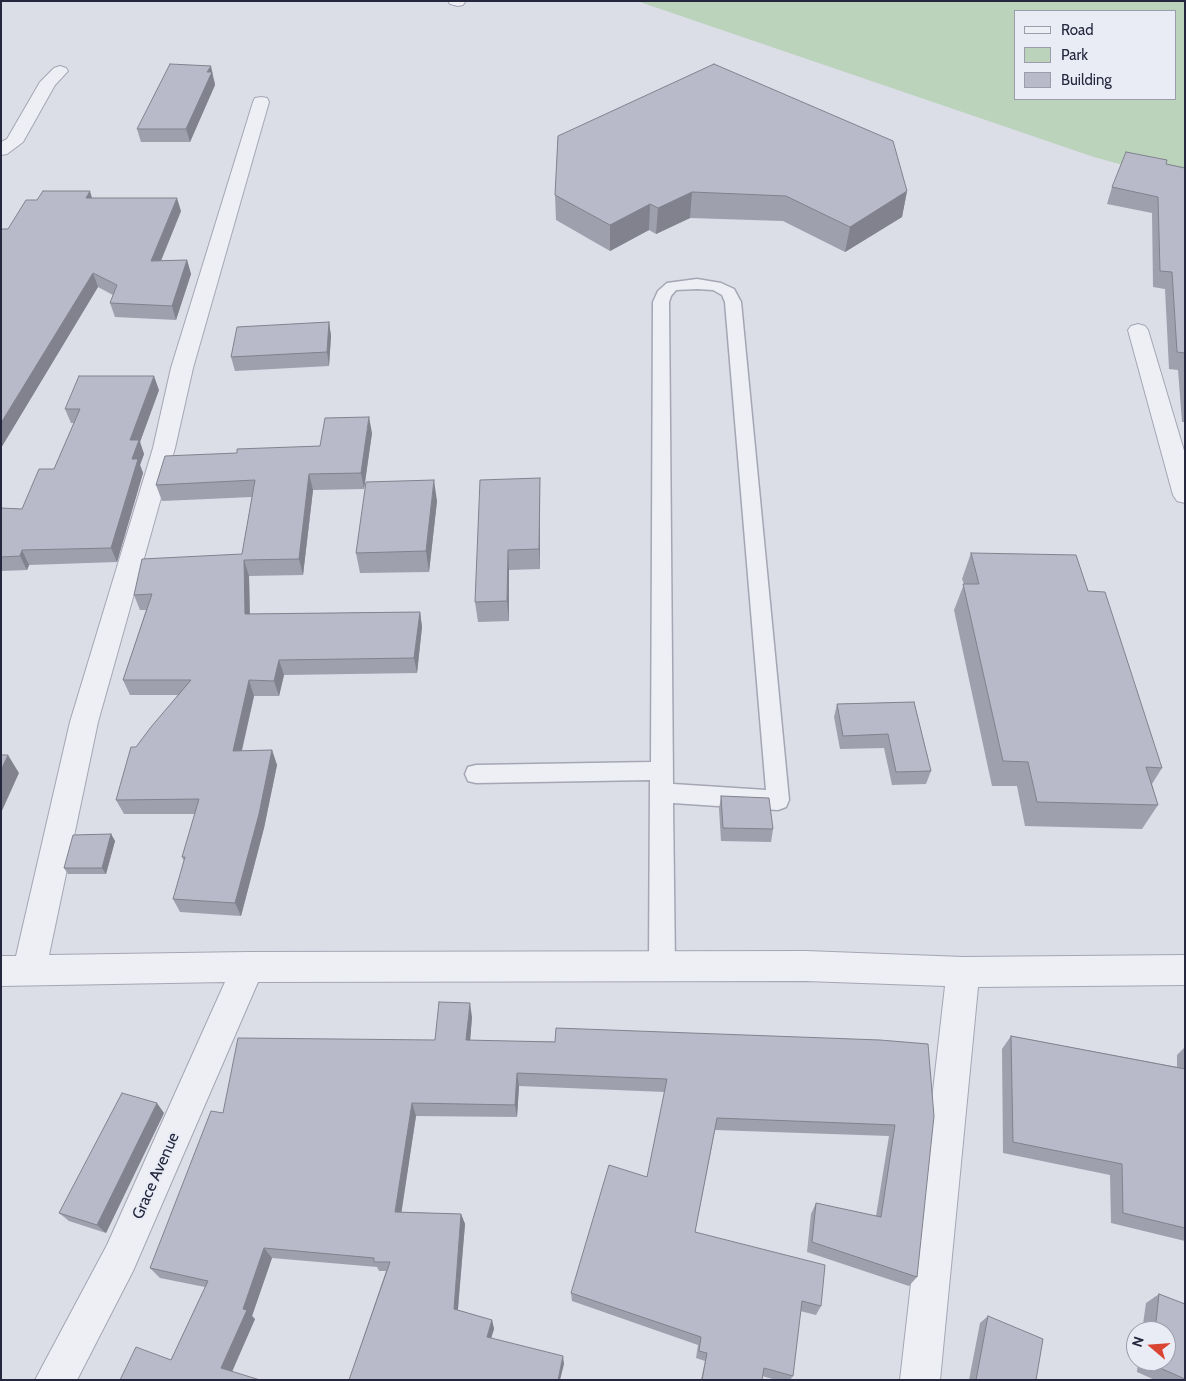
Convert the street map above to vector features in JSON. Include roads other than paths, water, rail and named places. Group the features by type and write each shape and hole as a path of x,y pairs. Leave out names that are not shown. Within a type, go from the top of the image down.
{"street":[{"path":"1,150 14,142 48,82 60,71"},
{"path":"262,102 182,368 164,448 84,722 15,971 248,968 806,966 963,972 1185,970"},
{"path":"1138,330 1185,495"},
{"name":"Grace Avenue","path":"55,1380 120,1258 248,968"},
{"path":"920,1380 963,972"}],"lane":[{"path":"662,967 662,302 664,294 672,286 697,284 716,286 730,292 733,302 778,800 663,794"},
{"path":"476,774 662,771"}]}
